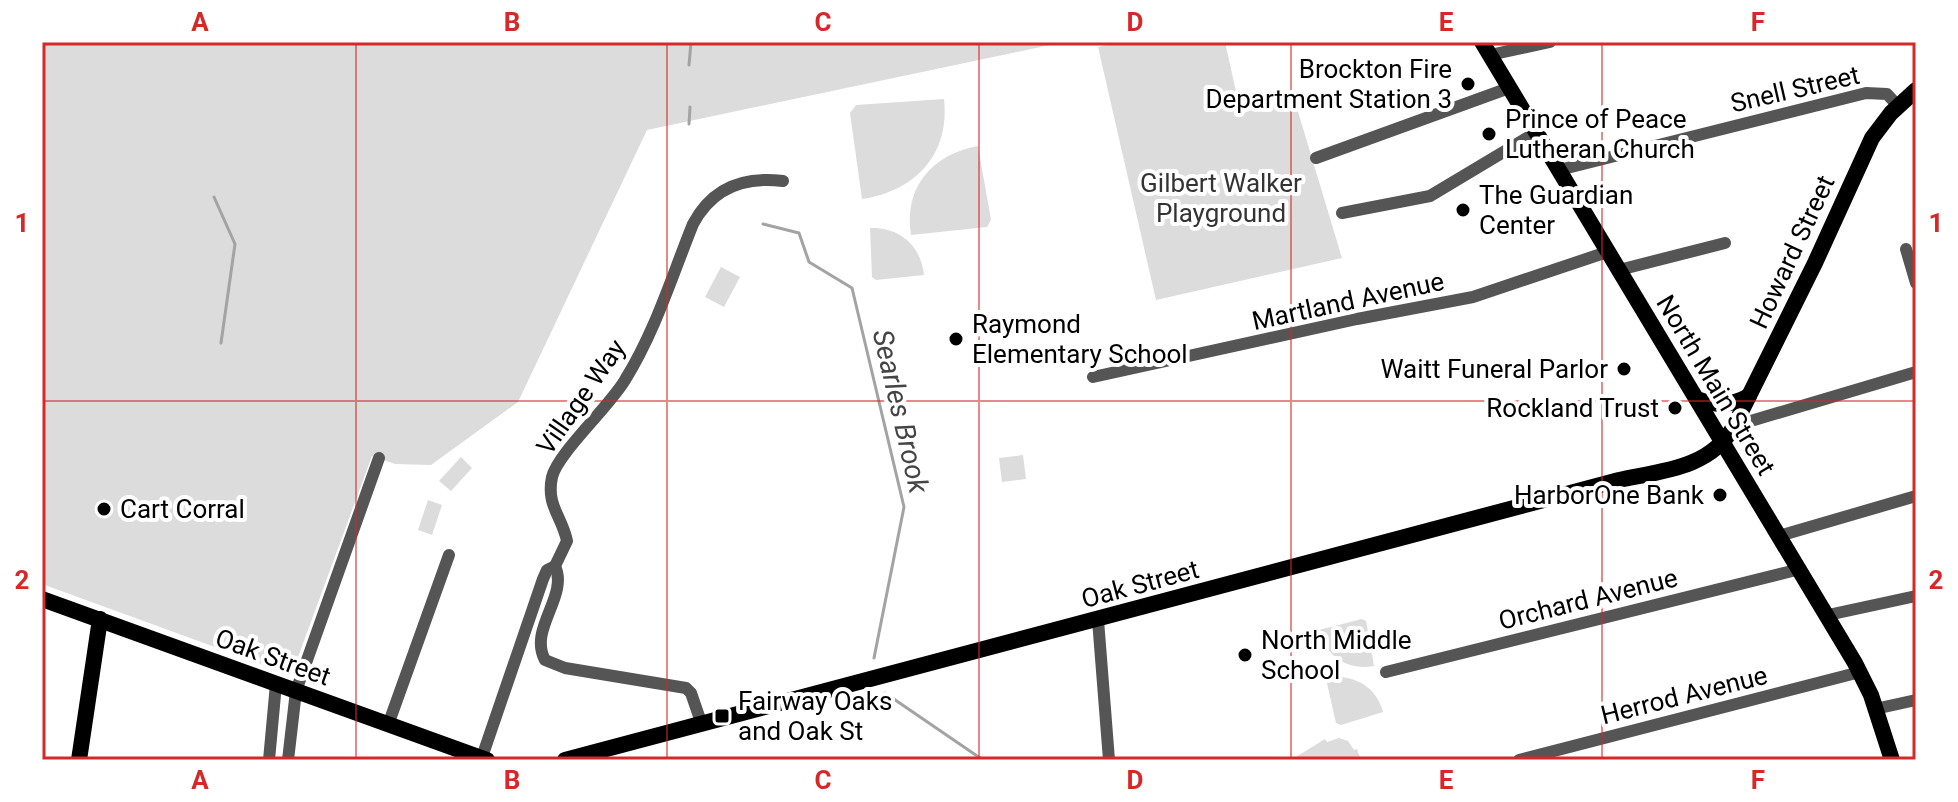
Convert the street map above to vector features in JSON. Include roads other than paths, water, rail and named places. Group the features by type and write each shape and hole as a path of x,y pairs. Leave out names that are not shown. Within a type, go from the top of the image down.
{"main road":[{"name":"North Main Street","path":"1486,48 1828,615 1860,672 1892,760"},
{"name":"Howard Street","path":"1723,443 1815,263 1867,148 1878,129 1916,90"},
{"path":"1697,399 1710,404 1728,405 1749,396"},
{"name":"Oak Street","path":"565,760 1685,465 1705,457 1723,443"},
{"name":"Oak Street","path":"42,599 483,760"},
{"path":"79,760 100,619"}],"street":[{"path":"1486,48 1550,42"},
{"path":"1316,158 1509,88"},
{"name":"Snell Street","path":"1559,170 1866,93 1887,94 1898,106"},
{"path":"1342,213 1430,196 1537,132"},
{"name":"Village Way","path":"702,725 691,693 686,688 565,668 545,660 540,641 557,585 555,566 567,541 552,505 550,490 554,471 562,458 609,404 638,359 695,219 713,197 731,186 760,179 783,181"},
{"path":"1619,270 1725,243"},
{"path":"1906,249 1916,283"},
{"name":"Martland Avenue","path":"1093,377 1473,297 1607,252"},
{"path":"1734,426 1916,372"},
{"path":"288,760 296,691 379,458"},
{"path":"1779,536 1916,496"},
{"path":"388,725 449,555"},
{"path":"483,760 547,570 555,566"},
{"name":"Orchard Avenue","path":"1386,672 1800,569"},
{"path":"1828,615 1916,596"},
{"path":"1098,620 1109,760"},
{"name":"Herrod Avenue","path":"1519,760 1860,672"},
{"path":"269,760 276,684"},
{"path":"1875,709 1916,700"},
{"path":"1580,744 1584,760"}],"waterway":[{"name":"Searles Brook","path":"689,65 691,42"},
{"name":"Searles Brook","path":"689,124 690,107"},
{"path":"214,197 235,244 221,343"},
{"name":"Searles Brook","path":"763,224 799,233 809,262 852,288 904,507 874,658"},
{"name":"Searles Brook","path":"885,693 983,760"}],"place":[{"name":"Brockton Fire Department Station 3","path":"1468,84"},
{"name":"Prince of Peace Lutheran Church","path":"1489,134"},
{"name":"The Guardian Center","path":"1463,210"},
{"name":"Raymond Elementary School","path":"956,339"},
{"name":"Waitt Funeral Parlor","path":"1624,369"},
{"name":"Rockland Trust","path":"1675,408"},
{"name":"HarborOne Bank","path":"1720,495"},
{"name":"Cart Corral","path":"104,509"},
{"name":"North Middle School","path":"1245,655"},
{"name":"Fairway Oaks and Oak St","path":"722,716"}],"park label":[{"name":"Gilbert Walker Playground","path":"1221,198"}]}
